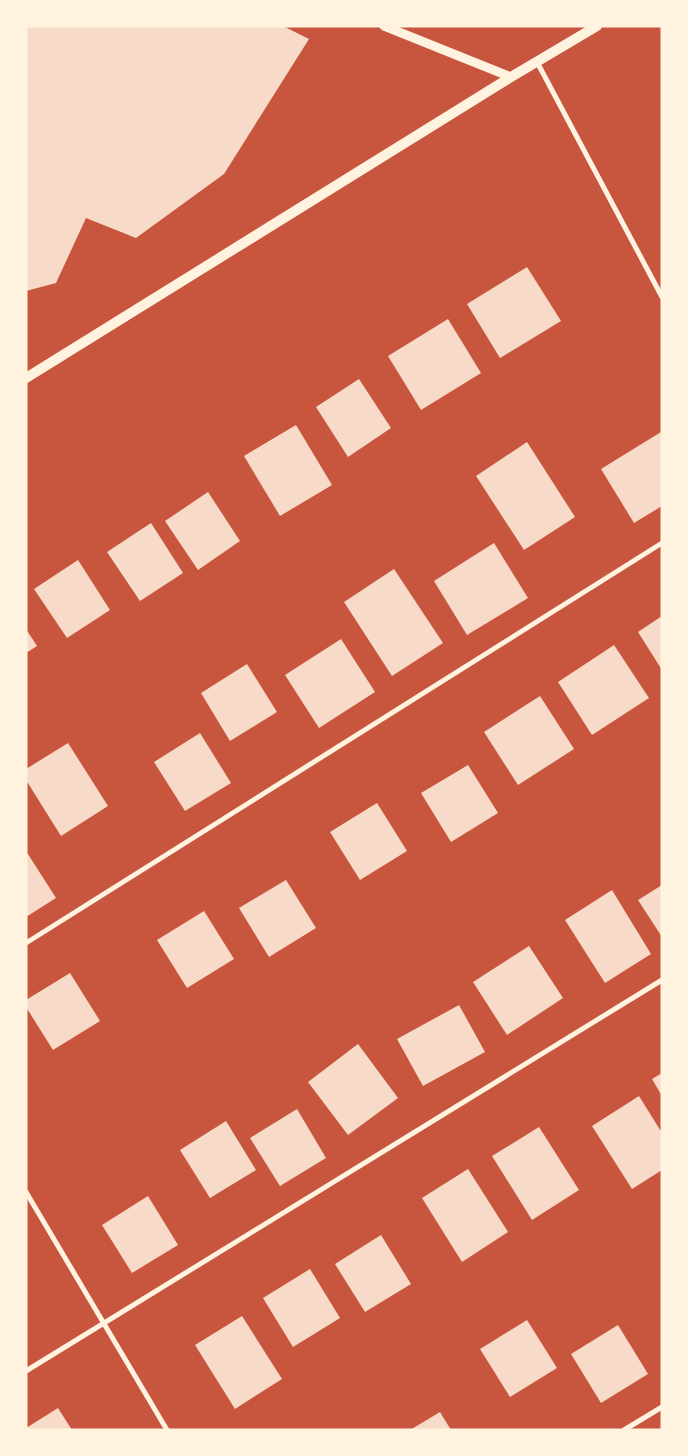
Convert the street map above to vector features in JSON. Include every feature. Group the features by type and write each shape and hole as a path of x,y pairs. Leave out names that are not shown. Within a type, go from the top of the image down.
{"main road":[{"path":"26,378 510,77 597,26"}],"street":[{"path":"384,26 510,77"},
{"path":"536,61 662,297"},
{"path":"26,943 662,543"},
{"path":"26,1371 662,980"},
{"path":"26,1192 167,1430"},
{"path":"624,1430 662,1407"}],"building":[{"path":"26,26 283,26 309,39 224,174 136,238 86,218 56,283 26,291"},
{"path":"527,267 561,321 500,358 467,304"},
{"path":"448,319 481,373 421,410 388,356"},
{"path":"359,379 391,428 348,457 316,407"},
{"path":"296,425 332,485 280,516 244,456"},
{"path":"661,432 662,506 634,523 601,469"},
{"path":"527,442 575,517 524,550 476,476"},
{"path":"208,492 240,541 198,570 165,521"},
{"path":"151,523 183,573 140,601 107,552"},
{"path":"494,543 528,598 467,635 434,581"},
{"path":"78,560 110,610 67,638 34,589"},
{"path":"394,569 443,643 392,676 344,602"},
{"path":"662,616 662,670 638,632"},
{"path":"26,629 37,646 26,653"},
{"path":"341,639 375,692 319,728 285,675"},
{"path":"614,645 649,698 592,735 558,682"},
{"path":"247,664 277,712 230,741 201,693"},
{"path":"540,696 574,749 518,785 484,732"},
{"path":"200,733 231,783 185,811 154,762"},
{"path":"68,743 108,806 61,836 26,780 26,769"},
{"path":"468,765 498,813 451,842 421,793"},
{"path":"377,803 407,851 360,880 330,832"},
{"path":"26,851 56,898 26,917"},
{"path":"286,880 316,928 269,957 239,908"},
{"path":"662,885 662,937 638,900"},
{"path":"612,890 651,954 605,983 565,920"},
{"path":"204,911 234,959 187,988 157,940"},
{"path":"529,946 563,998 507,1035 473,982"},
{"path":"70,973 100,1021 53,1050 26,1007 26,1000"},
{"path":"459,1005 485,1052 423,1086 397,1039"},
{"path":"358,1044 398,1098 348,1135 308,1082"},
{"path":"662,1073 662,1096 652,1079"},
{"path":"639,1096 662,1133 662,1170 632,1189 592,1126"},
{"path":"297,1109 326,1158 280,1186 250,1138"},
{"path":"226,1121 256,1170 210,1198 180,1150"},
{"path":"539,1127 579,1190 532,1220 492,1156"},
{"path":"468,1169 508,1232 462,1262 422,1198"},
{"path":"148,1196 178,1245 132,1273 102,1225"},
{"path":"381,1235 411,1284 365,1312 335,1264"},
{"path":"310,1269 340,1318 293,1347 263,1298"},
{"path":"242,1316 282,1379 235,1409 195,1345"},
{"path":"527,1320 557,1368 510,1397 480,1349"},
{"path":"618,1325 648,1374 601,1403 571,1354"},
{"path":"58,1408 72,1430 26,1430 26,1428"},
{"path":"440,1412 451,1430 410,1430"}]}
